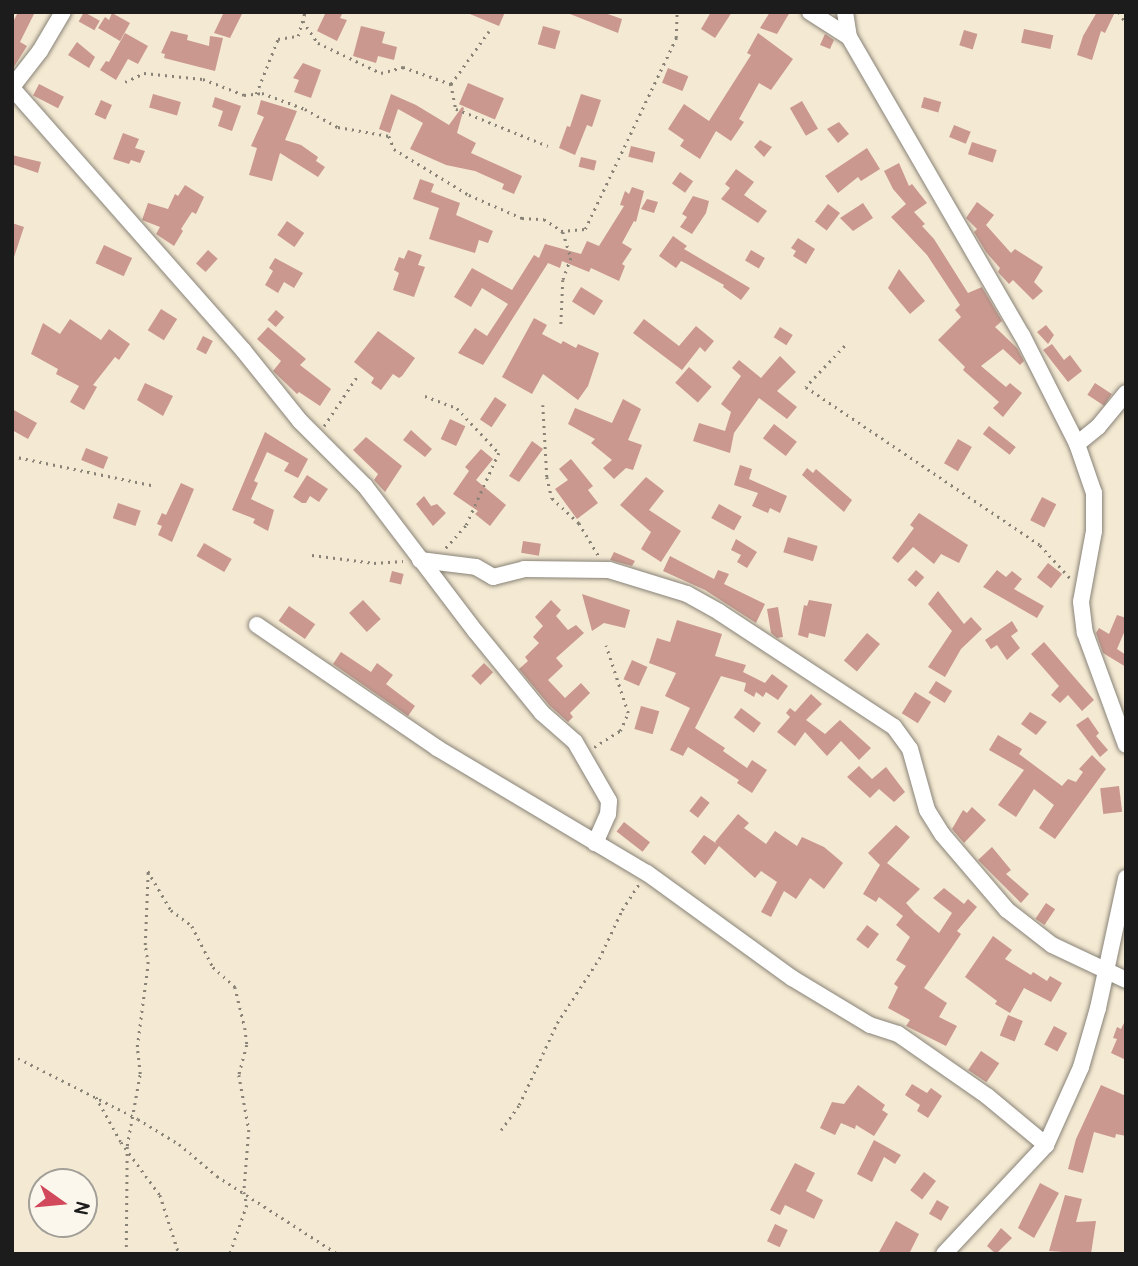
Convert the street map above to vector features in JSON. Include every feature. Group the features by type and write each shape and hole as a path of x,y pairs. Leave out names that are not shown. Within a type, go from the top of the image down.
{"street":[{"path":"63,12 40,51 12,88 317,438 365,486 542,713 575,743 609,804 595,843"},
{"path":"810,12 849,37"},
{"path":"845,12 849,37 1022,334 1076,444 1094,493 1094,531 1082,592 1085,634 1126,745"},
{"path":"1076,444 1098,427 1126,393"},
{"path":"426,561 439,565 476,567 493,577 524,569 609,570 687,594 791,657 894,727 910,749 927,810 942,834 1007,910 1040,938 1126,980"},
{"path":"257,625 438,748 647,873 792,978 870,1025 898,1034 987,1096 1046,1145"},
{"path":"944,1254 1046,1145 1081,1067 1108,970 1126,878"}],"path":[{"path":"256,94 278,39 298,36 305,12"},
{"path":"561,231 584,229 653,92 676,38 677,12"},
{"path":"1119,12 1126,23"},
{"path":"303,21 318,43 381,73 403,67 451,84"},
{"path":"489,31 451,84 456,109 548,146"},
{"path":"125,82 144,74 203,79 244,95 256,94 305,109 338,127 388,136 394,149 469,195 522,218 544,219 561,231 571,258 563,280 561,325"},
{"path":"845,346 806,387 1040,545 1082,592"},
{"path":"317,438 358,375"},
{"path":"312,555 374,563 426,561 466,526 499,453 457,408 425,396"},
{"path":"543,405 547,477 552,498 579,523 609,570"},
{"path":"12,456 156,486"},
{"path":"583,755 620,731 628,713 606,646"},
{"path":"125,1254 127,1146 141,1074 137,1047 148,964 145,945 148,872 171,910 192,926 213,967 235,987 247,1045 239,1075 248,1130 245,1194 247,1209 230,1254"},
{"path":"501,1130 519,1105 557,1023 599,959 622,910 647,873"},
{"path":"12,1055 96,1097 179,1144 216,1176 338,1254"},
{"path":"96,1097 121,1142 160,1195 179,1254"}],"building":[{"path":"18,12 35,12 20,42 27,46 12,70 12,24"},
{"path":"84,12 100,21 94,30 79,22"},
{"path":"224,12 243,12 230,38 214,33"},
{"path":"326,12 343,12 340,18 347,20 337,41 317,31"},
{"path":"465,12 505,12 499,26"},
{"path":"565,12 602,12 622,19 618,33"},
{"path":"711,12 732,12 715,38 701,29"},
{"path":"770,12 790,12 777,34 760,28"},
{"path":"1097,12 1115,12 1105,33 1101,31 1092,60 1077,55 1083,36"},
{"path":"112,13 130,23 120,41 98,28 105,17 109,20"},
{"path":"361,26 385,32 382,43 397,47 394,60 378,56 376,63 353,56"},
{"path":"543,26 560,31 555,49 538,44"},
{"path":"1024,29 1053,35 1050,49 1021,43"},
{"path":"964,30 977,34 973,49 959,45"},
{"path":"171,31 188,35 187,40 209,46 210,36 223,38 215,71 164,58 165,54 161,53"},
{"path":"125,33 148,46 138,64 128,59 116,80 100,70 106,61 109,62"},
{"path":"758,33 793,59 771,90 759,83 739,119 744,122 731,141 716,131 700,159 680,146 684,140 668,129 684,104 709,121 751,55 747,53"},
{"path":"825,34 834,40 830,49 820,45"},
{"path":"77,42 95,57 89,68 68,55"},
{"path":"303,63 321,70 311,98 294,92 299,80 293,78"},
{"path":"668,68 688,76 682,91 662,83"},
{"path":"468,83 504,98 495,119 459,104"},
{"path":"39,84 64,97 58,108 33,96"},
{"path":"153,94 181,102 177,115 149,107"},
{"path":"391,94 449,125 462,107 464,108 457,133 476,143 471,153 522,176 514,194 502,189 504,184 475,171 446,165 410,149 423,123 398,109 390,133 379,129"},
{"path":"581,94 601,100 592,127 587,125 575,155 559,148 567,126 570,127"},
{"path":"215,97 241,106 232,131 218,126 223,111 212,107"},
{"path":"924,97 941,102 938,113 921,108"},
{"path":"101,100 112,105 105,119 94,115"},
{"path":"261,100 297,111 285,140 301,145 318,157 316,161 325,167 318,177 280,153 272,181 249,175 257,148 251,146 264,117 257,114"},
{"path":"802,101 818,129 806,136 790,108"},
{"path":"839,122 849,134 838,143 827,129"},
{"path":"954,125 971,132 966,144 949,137"},
{"path":"123,133 139,139 135,148 145,151 140,163 131,160 129,164 113,159"},
{"path":"760,140 772,147 764,157 754,147"},
{"path":"972,142 997,150 993,162 968,154"},
{"path":"631,146 655,152 653,163 628,157"},
{"path":"867,148 880,169 861,181 858,177 838,193 825,176"},
{"path":"12,155 41,162 38,173 12,164"},
{"path":"581,157 597,161 594,171 579,167"},
{"path":"899,163 909,186 912,184 927,203 914,212 925,224 922,226 934,239 968,293 982,287 1002,321 995,327 1017,348 1024,361 1020,365 1003,349 981,366 1006,387 1010,383 1022,393 1003,417 993,408 999,402 963,370 965,367 938,340 961,317 955,310 960,305 927,255 891,217 906,204 893,189 884,171"},
{"path":"736,169 754,182 744,195 767,211 758,223 721,199 730,188 725,184"},
{"path":"680,172 693,181 685,193 672,183"},
{"path":"420,179 434,184 431,192 460,203 456,215 493,231 488,243 479,240 475,253 429,239 439,208 413,199"},
{"path":"185,185 204,197 196,214 192,212 181,229 183,231 174,246 156,234 160,227 142,220 148,203 168,209 175,194 178,196"},
{"path":"632,187 644,191 636,222 634,221 622,243 632,249 622,264 625,266 619,281 591,268 589,272 562,261 560,268 548,263 483,365 458,353 475,328 487,336 508,304 482,288 471,307 454,297 472,268 512,290 534,255 539,258 545,244 581,254 587,241 599,246 624,206 620,205 625,191 629,194"},
{"path":"693,196 709,201 706,213 692,234 680,227 687,217 682,214"},
{"path":"647,199 658,202 654,213 641,209"},
{"path":"977,202 994,215 986,225 1011,253 1015,249 1043,267 1034,282 1043,291 1033,300 1013,280 1009,284 998,272 1000,268 974,232 977,229 966,218"},
{"path":"863,203 873,218 853,231 840,218"},
{"path":"828,204 840,213 827,231 815,222"},
{"path":"287,221 304,233 294,247 277,235"},
{"path":"12,223 24,227 14,257 12,256"},
{"path":"673,236 687,246 684,249 750,288 741,300 723,287 724,285 687,264 681,261 676,268 659,256"},
{"path":"798,238 815,249 806,264 793,256 796,251 791,248"},
{"path":"104,245 132,258 124,276 96,263"},
{"path":"208,250 218,259 206,272 196,263"},
{"path":"408,250 422,255 418,265 425,267 414,297 393,290 399,273 394,270 399,257 404,259"},
{"path":"751,250 765,258 759,268 745,260"},
{"path":"275,258 303,273 294,288 284,282 278,293 265,285 273,271 269,268"},
{"path":"899,269 925,301 910,314 888,288"},
{"path":"581,287 603,301 594,315 572,301"},
{"path":"161,309 177,319 164,340 148,330"},
{"path":"276,310 284,317 276,327 267,320"},
{"path":"534,318 547,325 542,334 561,344 563,341 576,348 578,344 599,353 588,386 578,400 543,374 532,394 502,377"},
{"path":"70,319 101,340 109,329 130,344 119,360 115,357 93,385 97,387 84,410 70,402 79,386 56,374 58,369 31,354 43,323 60,334"},
{"path":"644,319 679,346 696,326 714,341 705,352 700,347 682,370 633,333"},
{"path":"1046,325 1054,335 1048,344 1037,332"},
{"path":"268,327 306,359 300,365 331,389 320,406 299,392 297,394 273,371 281,361 257,339"},
{"path":"780,327 793,335 786,345 774,337"},
{"path":"378,331 415,358 402,376 399,378 393,374 381,390 371,383 374,378 354,362"},
{"path":"203,336 213,341 206,354 196,349"},
{"path":"1052,344 1064,360 1070,355 1082,371 1068,382 1043,350"},
{"path":"780,356 796,372 777,391 797,407 787,419 759,398 734,433 730,453 693,441 699,423 725,431 731,412 721,404 741,376 732,368 739,360 761,378"},
{"path":"689,367 712,387 698,403 675,383"},
{"path":"145,383 173,396 163,416 137,400"},
{"path":"1095,383 1112,394 1104,406 1087,395"},
{"path":"495,397 507,405 492,427 480,419"},
{"path":"623,399 641,409 628,440 642,445 633,470 626,468 614,479 603,468 612,460 591,443 595,439 568,424 575,408 612,423"},
{"path":"12,409 37,423 28,439 12,430"},
{"path":"450,419 465,426 456,446 441,439"},
{"path":"774,424 797,442 786,456 763,438"},
{"path":"989,426 1016,447 1010,455 983,434"},
{"path":"411,430 432,449 425,457 403,440"},
{"path":"265,432 308,459 298,478 284,471 289,463 267,452 254,481 258,483 251,499 274,510 268,531 253,523 255,519 232,510"},
{"path":"366,437 402,466 385,492 374,480 378,474 353,450"},
{"path":"958,439 972,447 958,471 944,463"},
{"path":"532,441 543,449 519,482 509,476"},
{"path":"86,448 108,457 103,469 81,460"},
{"path":"481,449 493,459 476,480 506,505 490,526 475,514 478,511 453,494 469,471 465,467"},
{"path":"571,459 593,486 588,490 598,503 577,519 555,489 568,480 559,469"},
{"path":"740,465 752,469 749,479 787,496 780,513 770,508 768,513 752,506 758,493 734,485"},
{"path":"807,468 813,473 816,469 852,500 844,512 802,475"},
{"path":"307,475 328,489 319,502 310,496 306,503 302,503 293,497"},
{"path":"646,477 664,491 649,510 681,531 661,562 641,549 651,532 620,505"},
{"path":"181,483 194,489 172,542 158,535 162,526 157,524 162,513 166,515"},
{"path":"424,496 431,506 437,504 446,513 433,526 416,504"},
{"path":"1042,497 1056,504 1044,527 1030,520"},
{"path":"118,503 141,511 135,526 113,518"},
{"path":"719,504 742,517 734,531 711,518"},
{"path":"919,513 968,545 959,563 941,554 934,564 913,547 898,563 892,558 914,528 910,525"},
{"path":"788,537 818,546 813,561 783,552"},
{"path":"736,539 757,552 747,568 737,562 741,555 731,550"},
{"path":"523,541 541,544 539,556 521,553"},
{"path":"204,543 232,559 224,572 196,556"},
{"path":"614,552 635,561 632,566 610,560"},
{"path":"670,556 714,579 718,570 729,574 724,584 765,604 756,623 705,590 663,571"},
{"path":"1048,563 1062,574 1051,588 1037,577"},
{"path":"916,570 924,577 916,587 907,580"},
{"path":"997,570 1006,577 1012,571 1022,579 1014,589 1044,606 1037,618 983,587"},
{"path":"392,571 404,574 401,585 389,582"},
{"path":"938,591 964,624 971,617 982,629 961,649 945,677 928,667 952,631 928,604"},
{"path":"582,594 630,610 625,628 604,623 592,631"},
{"path":"363,600 381,619 367,632 349,613"},
{"path":"551,600 561,610 556,616 568,630 576,625 584,633 556,658 563,666 548,680 565,698 581,683 590,693 570,713 573,717 568,722 550,706 519,669 528,661 525,657 539,643 533,637 543,626 535,617"},
{"path":"809,600 832,604 825,637 809,633 808,638 798,635 804,605 807,606"},
{"path":"289,606 315,624 305,639 279,621"},
{"path":"778,607 783,637 777,638 771,633 767,609"},
{"path":"1117,615 1126,618 1126,628 1117,649 1126,655 1126,667 1103,653 1096,633 1099,628 1109,634"},
{"path":"677,620 722,634 715,656 746,665 743,672 765,683 772,674 788,686 778,700 766,692 763,697 756,692 754,697 744,691 746,683 721,676 695,728 725,748 723,751 747,768 752,760 767,770 752,793 737,783 739,780 688,747 683,756 670,750 690,708 665,696 676,673 649,663 657,638 670,642"},
{"path":"1012,621 1018,631 1011,636 1020,648 1007,660 997,645 991,649 985,640"},
{"path":"867,633 880,644 857,672 844,661"},
{"path":"1044,642 1094,700 1082,711 1068,695 1060,703 1051,695 1059,686 1031,654"},
{"path":"341,652 371,672 377,663 393,675 386,684 415,706 408,716 333,664"},
{"path":"632,660 648,667 639,686 623,679"},
{"path":"484,663 493,672 480,685 471,676"},
{"path":"936,681 952,691 945,703 929,693"},
{"path":"915,692 931,702 918,723 902,713"},
{"path":"811,694 822,704 806,720 825,734 840,720 871,748 859,760 841,741 827,756 805,732 795,746 777,732 790,717 786,713 790,708 795,712"},
{"path":"641,706 659,711 653,734 634,729"},
{"path":"741,708 761,723 754,733 734,718"},
{"path":"1030,712 1047,722 1036,735 1021,724"},
{"path":"1088,717 1099,733 1096,736 1108,750 1100,757 1076,725"},
{"path":"998,735 1022,749 1019,754 1062,786 1068,779 1076,782 1083,772 1079,769 1092,755 1106,769 1055,839 1039,828 1054,805 1034,789 1016,817 998,805 1024,770 989,750"},
{"path":"859,766 872,779 886,767 905,792 894,802 879,789 870,798 847,777"},
{"path":"1119,786 1122,812 1103,814 1100,788"},
{"path":"701,796 710,803 698,818 689,811"},
{"path":"972,807 986,820 964,843 952,829 963,810 967,813"},
{"path":"738,814 749,823 744,828 766,844 775,831 797,846 802,837 824,847 843,863 824,889 810,878 796,899 784,891 771,917 761,912 777,882 761,871 755,878 719,846 705,865 691,852 704,835 717,844 715,842"},
{"path":"624,822 650,842 643,852 617,831"},
{"path":"896,825 910,837 887,863 920,889 906,903 915,913 939,933 952,913 933,898 944,888 964,904 968,899 977,907 957,931 961,934 924,988 947,1003 939,1017 957,1026 946,1046 906,1026 910,1020 888,1008 898,987 894,984 906,966 896,960 910,937 896,925 903,916 879,897 876,902 863,894 880,865 868,853"},
{"path":"992,847 1011,870 1006,874 1029,894 1021,903 978,860"},
{"path":"1046,903 1055,909 1044,925 1035,919"},
{"path":"867,925 879,934 868,948 856,939"},
{"path":"993,936 1012,950 1005,959 1031,975 1033,972 1047,981 1050,976 1062,983 1051,1002 1024,988 1010,1013 995,1004 997,1001 965,977"},
{"path":"1008,1015 1023,1021 1015,1041 1000,1035"},
{"path":"1126,1019 1126,1060 1111,1053 1117,1039 1113,1038 1117,1027 1121,1029"},
{"path":"1054,1026 1067,1033 1057,1052 1044,1045"},
{"path":"981,1051 999,1063 986,1082 968,1070"},
{"path":"912,1084 927,1093 931,1088 942,1096 928,1118 917,1111 920,1105 905,1095"},
{"path":"858,1085 885,1105 882,1110 888,1114 874,1136 856,1125 855,1129 841,1123 835,1135 820,1128 832,1102 844,1104"},
{"path":"1101,1085 1126,1096 1126,1136 1116,1134 1115,1138 1094,1132 1083,1173 1068,1169 1076,1139"},
{"path":"874,1140 901,1155 895,1164 884,1157 872,1182 857,1174"},
{"path":"795,1163 815,1173 806,1191 823,1200 814,1219 785,1205 780,1215 770,1210"},
{"path":"924,1172 936,1181 922,1199 910,1190"},
{"path":"1040,1183 1059,1193 1034,1238 1018,1228"},
{"path":"1065,1195 1082,1199 1076,1222 1096,1221 1091,1254 1049,1251"},
{"path":"937,1200 949,1207 941,1221 929,1214"},
{"path":"896,1221 919,1234 909,1254 878,1254"},
{"path":"775,1224 788,1230 780,1247 767,1241"},
{"path":"1001,1228 1012,1238 996,1254 987,1246"}]}
